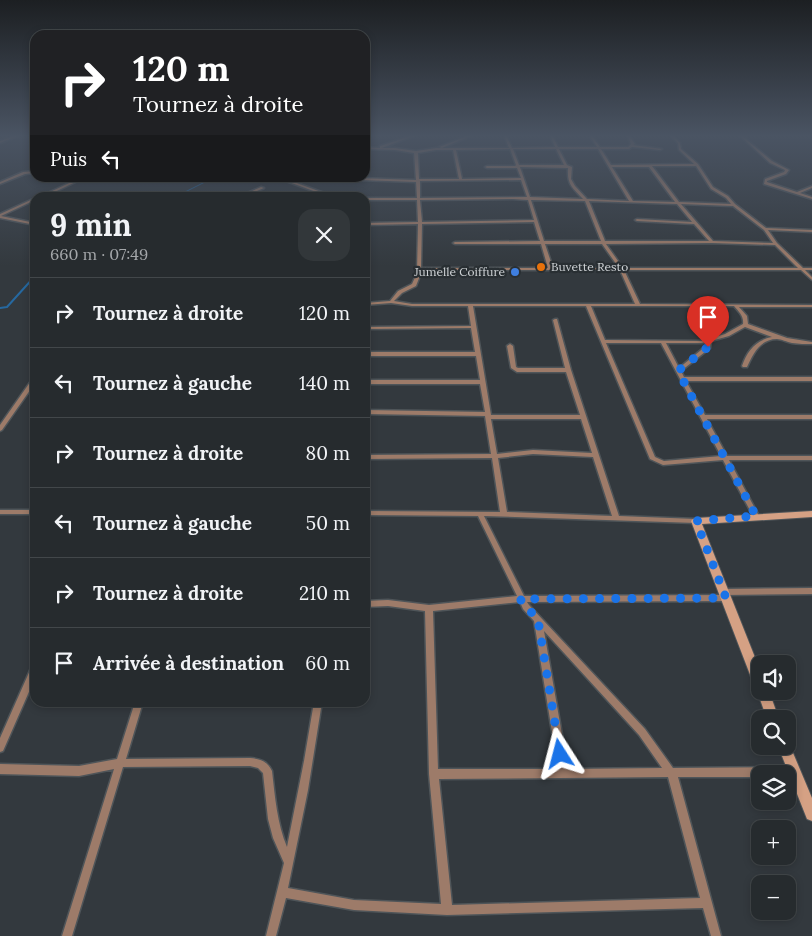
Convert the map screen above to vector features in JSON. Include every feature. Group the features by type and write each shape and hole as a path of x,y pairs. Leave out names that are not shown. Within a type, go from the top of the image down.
{"street":[{"path":"370,180 523,179 551,269"},
{"path":"569,179 574,187 587,201 603,242 621,268 638,305"},
{"path":"619,179 631,201"},
{"path":"660,179 712,242"},
{"path":"706,179 712,188 727,197 734,205 765,229 776,244 812,279"},
{"path":"772,179 764,182 812,198"},
{"path":"392,302 400,292 414,285 420,269 418,180"},
{"path":"52,192 73,182"},
{"path":"291,182 318,192"},
{"path":"797,193 812,187"},
{"path":"252,192 262,188"},
{"path":"370,199 528,199 734,205"},
{"path":"370,203 384,199"},
{"path":"0,216 30,202"},
{"path":"0,207 12,209"},
{"path":"0,216 30,223"},
{"path":"637,220 696,223"},
{"path":"370,224 536,221"},
{"path":"765,229 812,231"},
{"path":"455,243 712,242 776,244"},
{"path":"420,269 812,269"},
{"path":"370,304 392,302 412,305 812,306"},
{"path":"470,305 504,514"},
{"path":"588,305 652,458 663,463 726,458 812,458"},
{"path":"735,305 745,315 745,325"},
{"path":"555,320 568,370 616,518"},
{"path":"604,342 709,340 727,335 745,325"},
{"path":"745,325 776,338 812,343"},
{"path":"370,328 474,327"},
{"path":"745,366 749,352 766,340 776,338"},
{"path":"678,371 708,347 709,340"},
{"path":"662,341 756,516"},
{"path":"510,346 514,368 517,370 568,370"},
{"path":"370,354 478,354"},
{"path":"682,379 812,379"},
{"path":"370,382 482,382"},
{"path":"0,429 30,387"},
{"path":"370,412 583,417"},
{"path":"702,417 812,417"},
{"path":"370,457 495,456 534,452 596,455"},
{"path":"0,512 30,512"},
{"path":"370,513 504,514 696,521 812,514"},
{"path":"480,514 520,599 642,732 672,774 716,936"},
{"path":"696,521 751,662"},
{"path":"370,604 388,603 428,608 520,599 725,595 812,591"},
{"path":"428,608 434,774 447,910"},
{"path":"538,620 564,774"},
{"path":"0,748 30,679"},
{"path":"67,936 138,707"},
{"path":"271,936 283,892 310,757 317,707"},
{"path":"0,769 79,771 121,763 250,762 260,764 267,771 273,819 278,838 288,861"},
{"path":"434,774 751,773"},
{"path":"796,777 812,814"},
{"path":"283,892 354,905 447,910 707,903"}],"waterway":[{"path":"185,192 205,182"},
{"path":"0,308 7,307 30,282"}],"place":[{"name":"Buvette Resto","path":"541,267"},
{"name":"Jumelle Coiffure","path":"515,272"}],"route":[{"path":"560,754 538,620 520,599 726,598 696,521 756,516 678,371 708,347"}]}
